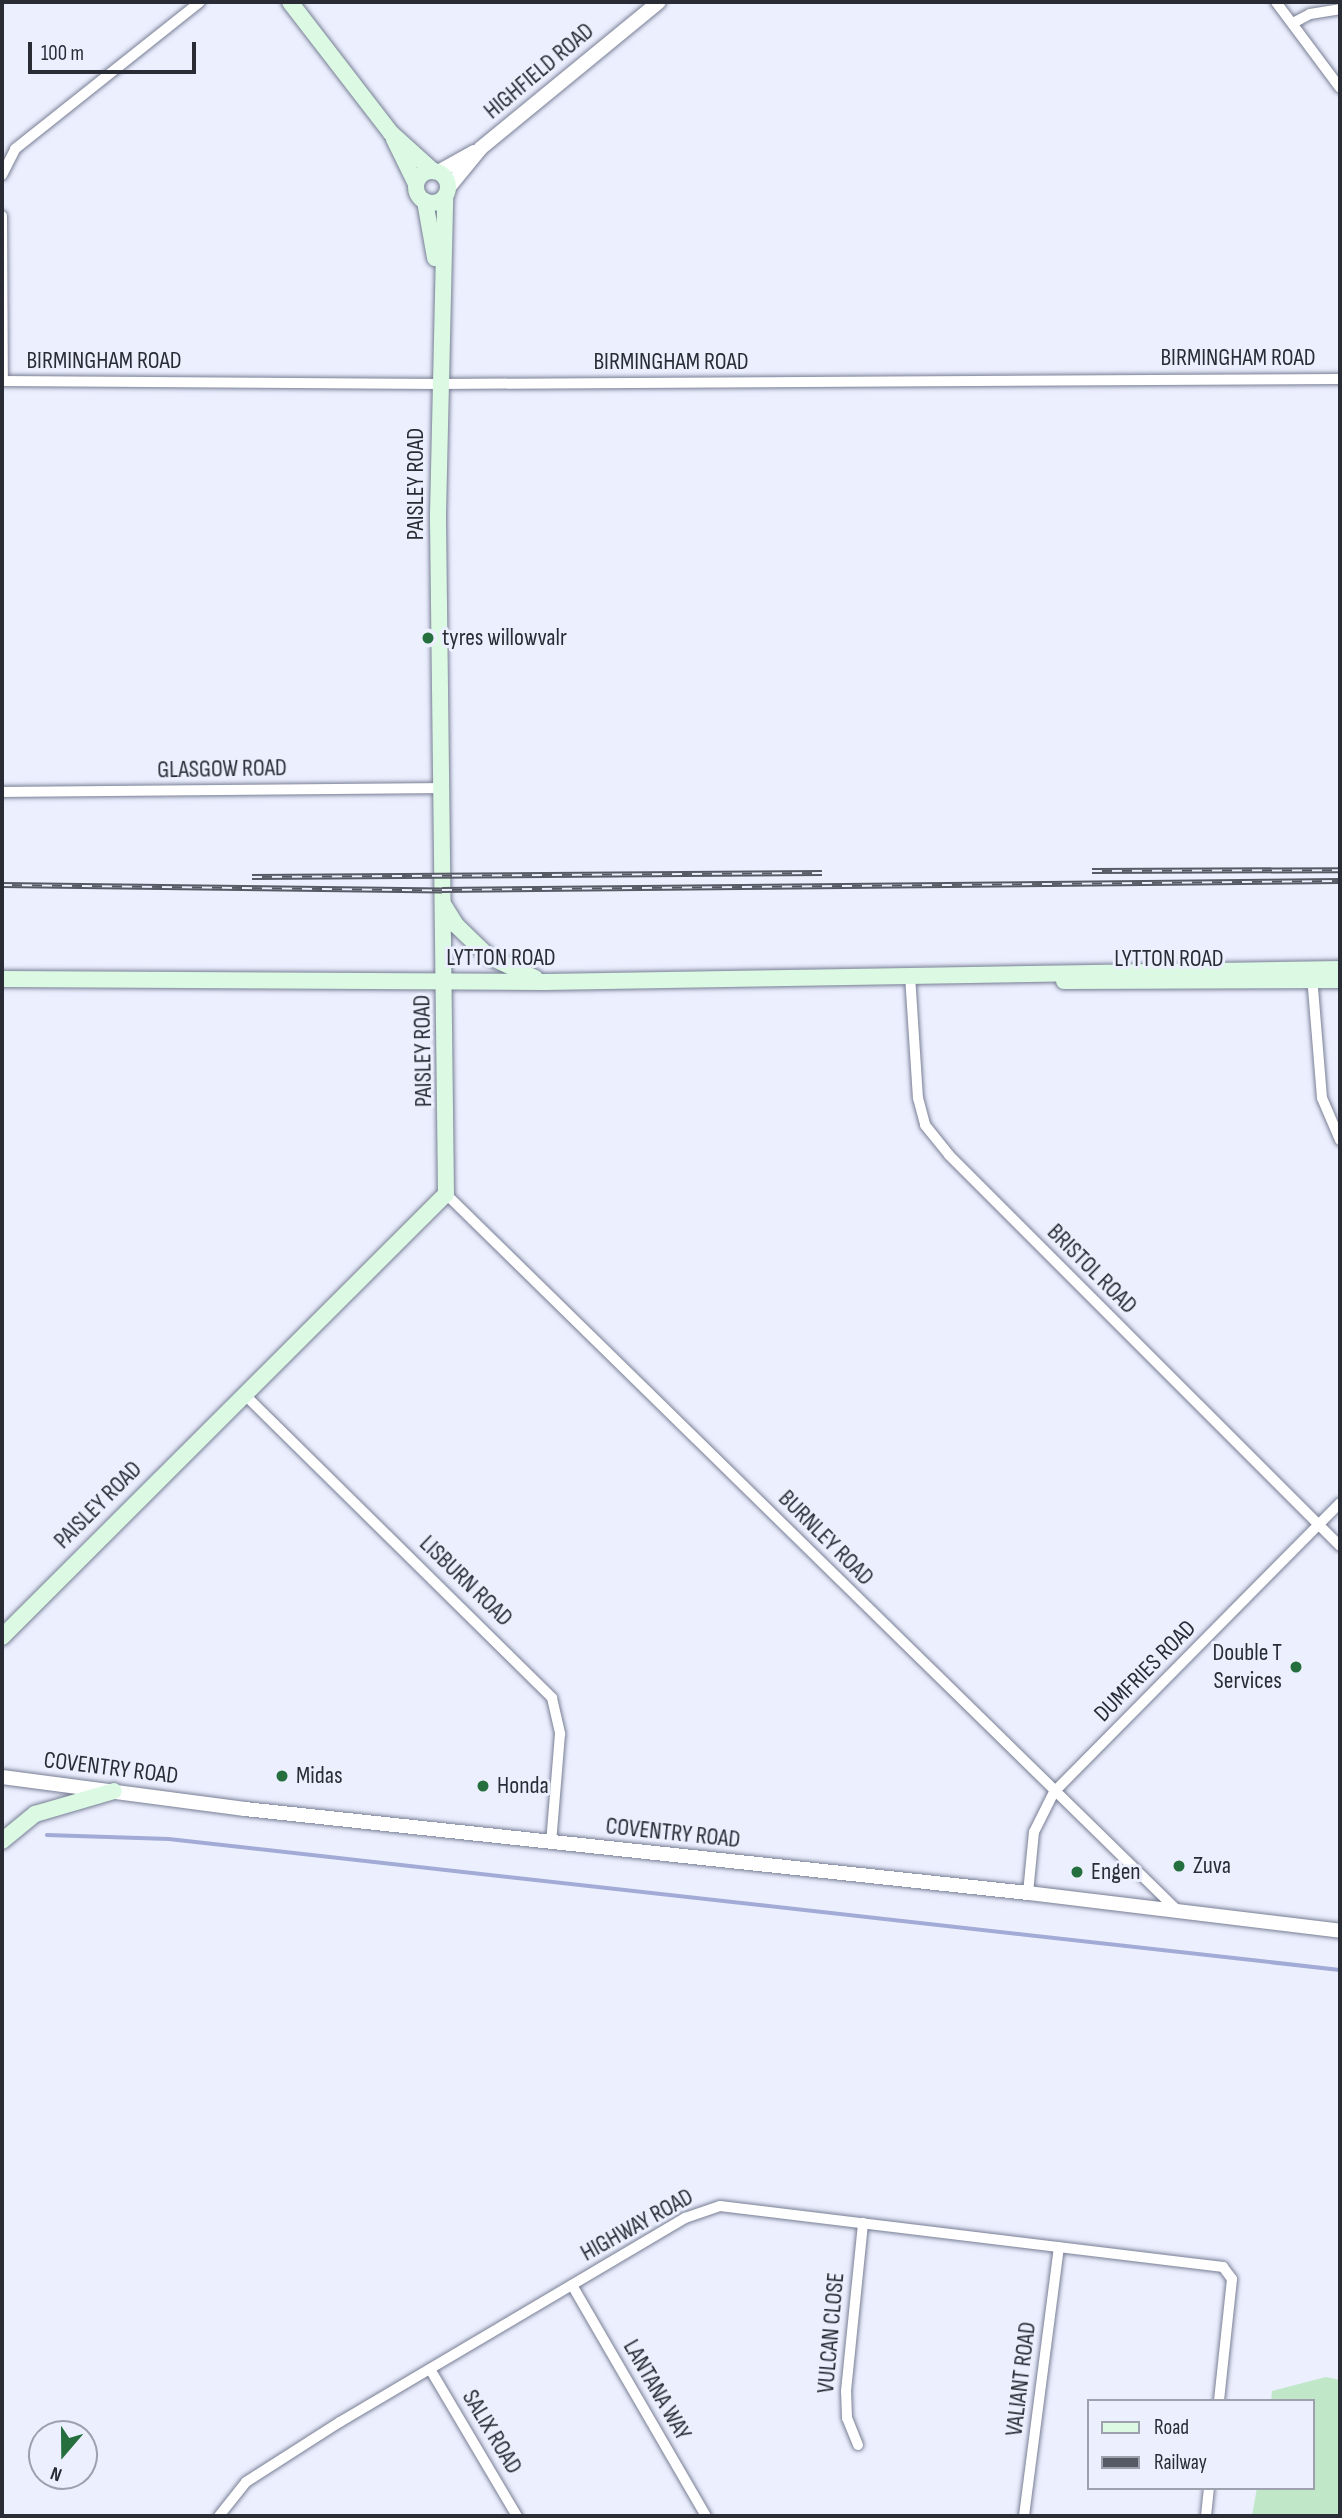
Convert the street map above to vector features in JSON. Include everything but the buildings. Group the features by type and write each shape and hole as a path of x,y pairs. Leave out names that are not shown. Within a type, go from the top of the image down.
{"main road":[{"path":"290,2 391,133 416,184"},
{"path":"391,133 435,171 447,192 425,201"},
{"path":"416,184 420,176 435,171"},
{"name":"PAISLEY ROAD","path":"416,184 425,201 440,281"},
{"name":"PAISLEY ROAD","path":"2,1635 446,1194 439,384 440,281 447,192"},
{"path":"442,902 456,925 488,956 545,982"},
{"name":"LYTTON ROAD","path":"2,979 545,982 999,974 1312,974 1340,969"},
{"name":"LYTTON ROAD","path":"1312,974 1340,980"},
{"path":"2,1841 35,1814 114,1791"}],"street":[{"path":"2,175 15,149 200,2"},
{"name":"HIGHFIELD ROAD","path":"435,171 481,148 659,2"},
{"path":"1276,2 1340,88"},
{"path":"1293,23 1310,14 1340,9"},
{"name":"HIGHFIELD ROAD","path":"447,192 481,148"},
{"path":"2,216 3,381"},
{"name":"BIRMINGHAM ROAD","path":"3,381 439,384 1340,379"},
{"name":"GLASGOW ROAD","path":"2,792 442,788"},
{"path":"1312,974 1322,1098 1340,1140"},
{"name":"BRISTOL ROAD","path":"910,975 918,1098 925,1125 959,1165 1340,1546"},
{"name":"BURNLEY ROAD","path":"446,1194 1177,1910"},
{"name":"LISBURN ROAD","path":"244,1394 552,1698 560,1734 551,1843"},
{"name":"DUMFRIES ROAD","path":"1028,1893 1034,1832 1054,1792 1340,1503"},
{"name":"COVENTRY ROAD","path":"2,1777 551,1843 1028,1893 1340,1931"},
{"name":"HIGHWAY ROAD","path":"219,2516 236,2492 259,2472 572,2285 705,2209 720,2206 1059,2246 1228,2270 1232,2279 1219,2399"},
{"name":"VULCAN CLOSE","path":"858,2445 847,2418 846,2391 863,2223"},
{"name":"VALIANT ROAD","path":"1024,2516 1059,2246"},
{"name":"LANTANA WAY","path":"572,2285 706,2516"},
{"name":"SALIX ROAD","path":"430,2369 517,2516"},
{"path":"1206,2516 1209,2490"}],"green space":[{"path":"1326,2377 1340,2380 1340,2516 1252,2516 1257,2490 1314,2490 1314,2399 1271,2399 1272,2391"}],"waterway":[{"path":"47,1835 169,1839 1340,1970"}],"railway":[{"path":"1092,871 1340,870"},
{"path":"252,877 822,873"},
{"path":"2,885 442,890 1340,881"}],"place":[{"name":"tyres willowvalr","path":"428,638"},
{"name":"Double T Services","path":"1296,1667"},
{"name":"Midas","path":"282,1776"},
{"name":"Honda","path":"483,1786"},
{"name":"Zuva","path":"1179,1866"},
{"name":"Engen","path":"1077,1872"}]}
